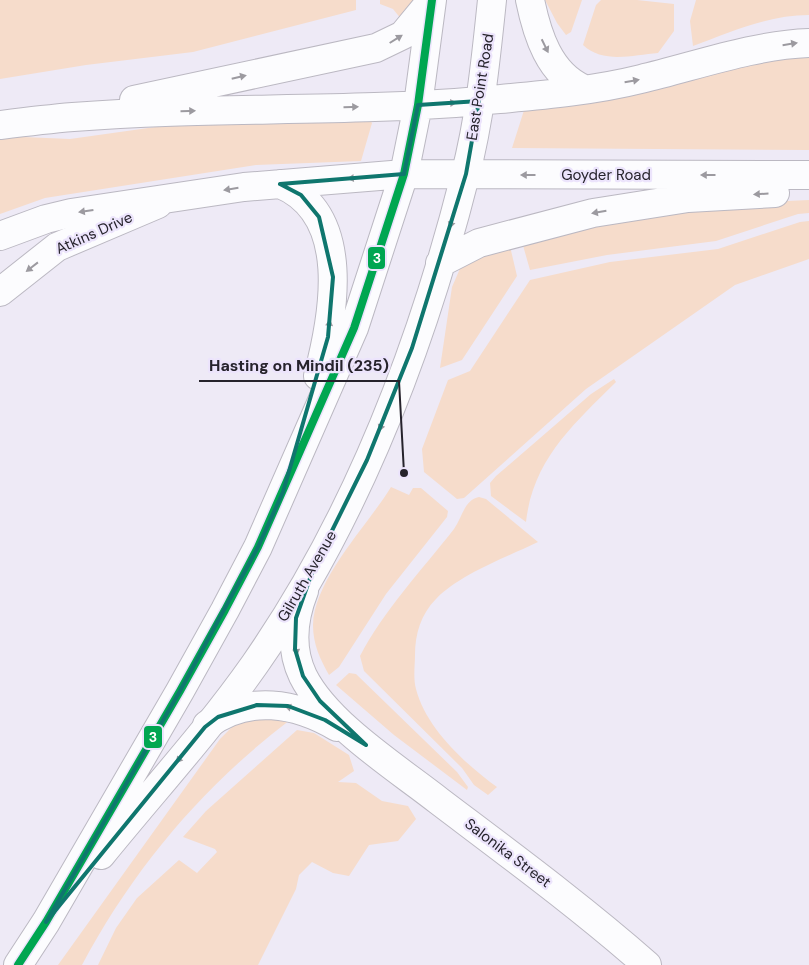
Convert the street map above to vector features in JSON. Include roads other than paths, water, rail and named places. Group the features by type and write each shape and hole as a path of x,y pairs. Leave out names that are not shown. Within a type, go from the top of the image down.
{"street":[{"path":"418,105 432,0"},
{"path":"73,117 93,110 376,48 403,35 432,0"},
{"name":"East Point Road","path":"466,174 479,100 492,0"},
{"path":"530,0 535,23 554,63 574,84 584,89"},
{"path":"0,125 73,117 178,111 418,105 479,100 584,89 639,80 769,48 809,43"},
{"name":"Gilruth Avenue","path":"18,965 46,922 185,683 254,555 354,328 404,174 418,105"},
{"name":"Goyder Road","path":"169,200 244,187 404,174 809,175"},
{"name":"Gilruth Avenue","path":"46,922 255,664 314,567 367,460 391,404 440,263 466,174"},
{"path":"280,184 301,195 319,217 331,256 332,277 328,337 282,492"},
{"path":"440,263 487,241 593,214 688,198 809,189"},
{"path":"0,236 46,219 169,200"},
{"name":"Atkins Drive","path":"0,292 57,247 169,200"},
{"name":"Salonika Street","path":"314,567 296,618 294,633 298,664 307,683 320,701 366,745 594,918 647,965"},
{"name":"Salonika Street","path":"205,727 218,717 230,712 242,708 272,704 307,712 366,745"}],"place":[{"name":"Hasting on Mindil (235)","path":"404,473"}]}
